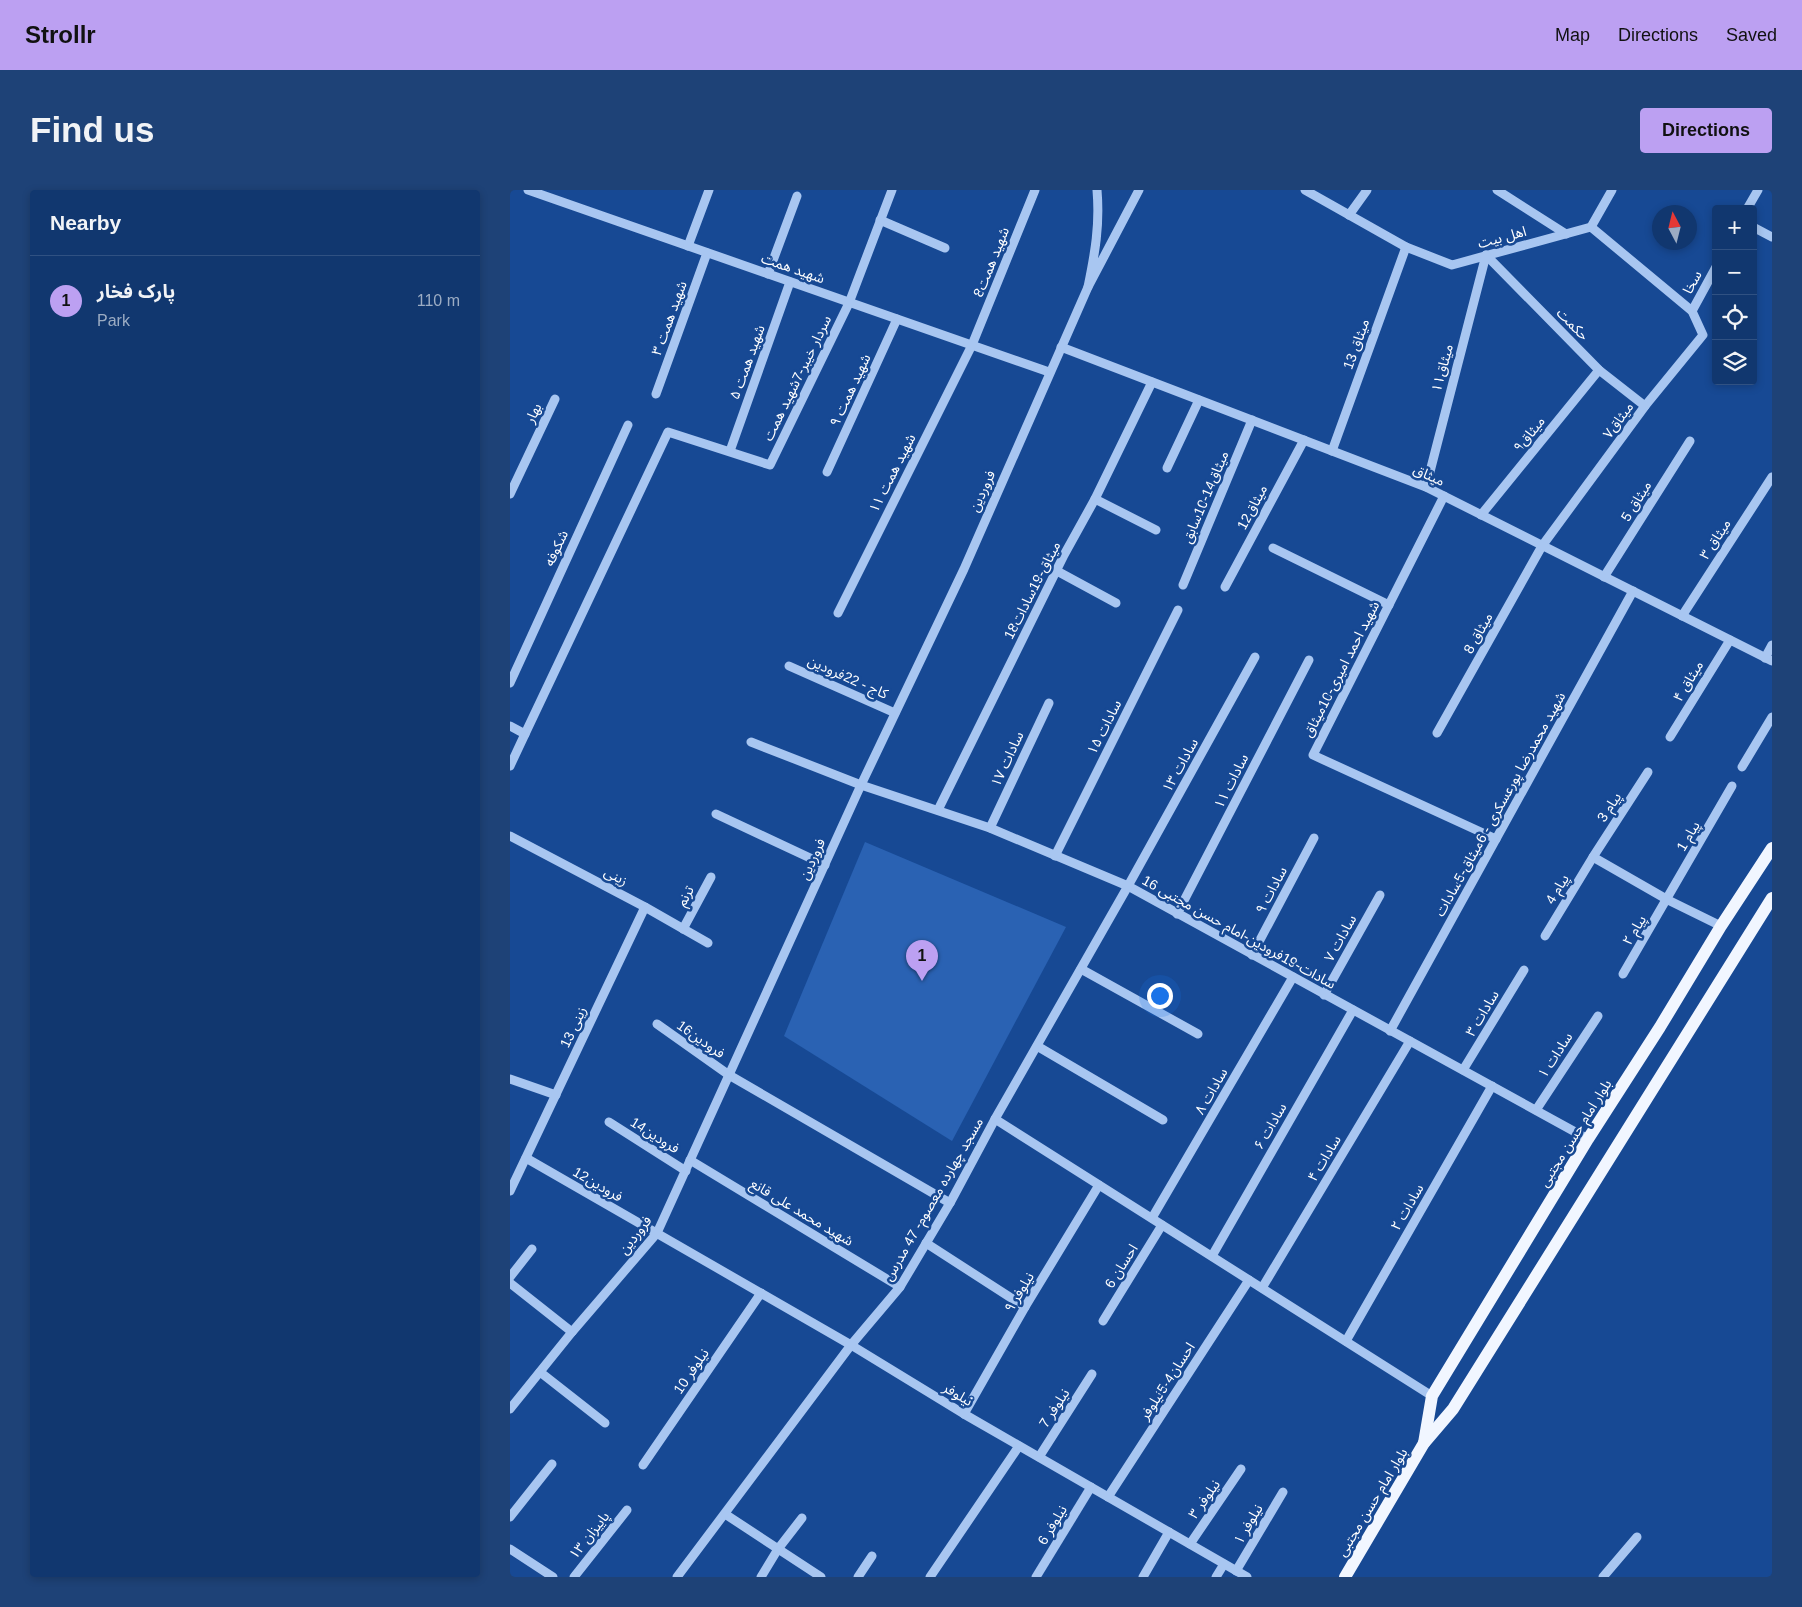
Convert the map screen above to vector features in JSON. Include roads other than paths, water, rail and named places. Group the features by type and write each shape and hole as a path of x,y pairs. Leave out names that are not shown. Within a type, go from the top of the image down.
{"main road":[{"name":"بلوار امام حسن مجتبی","path":"1424,1443 1432,1396 1588,1139 1772,848"},
{"name":"بلوار امام حسن مجتبی","path":"1345,1577 1424,1443 1453,1409 1772,898"}],"street":[{"name":"شهید همت","path":"528,190 1049,372"},
{"path":"688,246 709,190"},
{"name":"سردار خیبر-7شهید همت","path":"730,451 770,465 849,302 892,190"},
{"name":"8شهید همت","path":"972,345 1035,190"},
{"name":"فروردین","path":"1088,287 1097,241 1097,190"},
{"name":"فروردین","path":"510,1409 572,1332 657,1233 860,785 964,568 1088,287 1139,190"},
{"name":"اهل بیت","path":"1305,190 1406,246 1452,265 1591,227"},
{"path":"1349,215 1367,190"},
{"path":"1497,190 1566,234"},
{"path":"1612,190 1591,227 1692,310"},
{"path":"1749,205 1758,190"},
{"path":"768,274 797,196"},
{"path":"880,220 946,248"},
{"path":"1757,229 1772,237"},
{"name":"میثاق 13","path":"1332,451 1406,246"},
{"name":"شهید همت ۳","path":"656,394 707,253"},
{"name":"حکمت","path":"1486,256 1599,370 1645,406"},
{"name":"میثاق۱۱","path":"1426,487 1486,256"},
{"name":"سخا","path":"1692,310 1712,274"},
{"name":"شهید همت ۵","path":"730,451 790,282"},
{"name":"میثاق۷","path":"1542,546 1645,406 1703,336 1692,310"},
{"name":"شهید همت ۹","path":"828,472 897,319"},
{"name":"شهید همت ۱۱","path":"838,614 972,345"},
{"name":"میثاق","path":"1061,347 1426,487 1768,659"},
{"name":"میثاق۹","path":"1481,514 1599,370"},
{"name":"18میثاق-19سادات","path":"938,810 1057,571 1095,500 1152,382"},
{"name":"بهار","path":"510,494 555,399"},
{"path":"1167,468 1199,400"},
{"name":"میثاق14-10سابق","path":"1183,585 1252,420"},
{"name":"شکوفه","path":"510,683 628,425"},
{"path":"510,766 668,432 730,451"},
{"name":"12میثاق","path":"1225,586 1304,440"},
{"name":"میثاق 5","path":"1604,577 1690,441"},
{"name":"میثاق ۳","path":"1682,616 1772,477"},
{"name":"شهید احمد امیری-10میثاق","path":"1444,496 1313,755 1496,839"},
{"path":"1095,500 1156,530"},
{"name":"میثاق 8","path":"1437,733 1542,546"},
{"path":"1273,548 1389,605"},
{"path":"1057,571 1116,603"},
{"name":"شهید محمدرضا پورعسکری - 6میثاق-5سادات","path":"1390,1031 1633,591"},
{"name":"سادات ۱۵","path":"1055,856 1178,610"},
{"name":"میثاق ۴","path":"1670,737 1730,640"},
{"path":"1768,659 1772,645"},
{"name":"سادات ۱۳","path":"1128,886 1255,657"},
{"name":"سادات ۱۱","path":"1177,914 1309,660"},
{"name":"کاج - 22فرودین","path":"789,666 895,713"},
{"name":"سادات ۱۷","path":"990,828 1049,703"},
{"path":"1742,767 1772,717"},
{"path":"510,726 525,734"},
{"name":"سادات-19فرودین-امام حسن مجتبی 16","path":"751,742 860,785 990,828 1128,886 1588,1139"},
{"name":"پیام 3","path":"1593,857 1648,772"},
{"name":"پیام 1","path":"1668,900 1732,786"},
{"path":"716,814 825,865"},
{"name":"زینی","path":"510,836 645,907 708,943"},
{"name":"سادات ۹","path":"1252,955 1314,838"},
{"path":"1593,857 1668,900 1721,926"},
{"name":"پیام 4","path":"1545,936 1593,857"},
{"name":"ترنم","path":"683,929 711,877"},
{"name":"مسجد چهارده معصوم- 47 مدرس","path":"677,1577 851,1345 900,1287 950,1203 995,1119 1128,886"},
{"name":"سادات ۷","path":"1324,994 1380,895"},
{"name":"پیام ۲","path":"1624,974 1668,900"},
{"name":"زینی 13","path":"510,1191 645,907"},
{"path":"1081,969 1198,1034"},
{"name":"سادات ۳","path":"1463,1070 1524,970"},
{"name":"سادات ۸","path":"1152,1218 1293,978"},
{"name":"سادات ۶","path":"1212,1256 1353,1010"},
{"name":"سادات ‍‍۱","path":"1536,1110 1598,1016"},
{"name":"16فرودین","path":"657,1024 729,1075 950,1203"},
{"name":"سادات ۴","path":"1262,1288 1410,1041"},
{"path":"1037,1046 1163,1120"},
{"path":"510,1079 556,1095"},
{"name":"سادات ۲","path":"1346,1341 1492,1086"},
{"path":"995,1119 1432,1396"},
{"name":"14فرودین","path":"609,1122 686,1171"},
{"name":"12فرودین","path":"526,1158 657,1233"},
{"name":"شهید محمد علی قانع","path":"690,1160 900,1287"},
{"name":"نیلوفر ۹","path":"964,1414 1025,1307 1099,1185"},
{"name":"احسان 6","path":"1103,1321 1162,1225"},
{"name":"نیلوفر","path":"657,1233 851,1345 964,1414 1247,1577"},
{"path":"926,1243 1025,1307"},
{"path":"510,1277 532,1249"},
{"name":"احسان4-5نیلوفر","path":"1108,1497 1249,1280"},
{"path":"510,1283 572,1332"},
{"name":"نیلوفر 10","path":"643,1465 761,1293"},
{"path":"540,1372 605,1423"},
{"name":"نیلوفر 7","path":"1039,1457 1092,1374"},
{"path":"930,1577 1019,1446"},
{"path":"510,1517 552,1464"},
{"name":"نیلوفر ۳","path":"1190,1544 1241,1469"},
{"name":"نیلوفر 6","path":"1036,1577 1090,1487"},
{"name":"نیلوفر ۱","path":"1236,1571 1283,1492"},
{"name":"پاییزان ۱۳","path":"574,1577 627,1510"},
{"path":"724,1514 821,1577"},
{"path":"761,1577 778,1549 802,1518"},
{"path":"1143,1577 1169,1532"},
{"path":"1603,1577 1637,1537"},
{"path":"510,1549 553,1577"},
{"path":"858,1577 872,1556"},
{"path":"1216,1577 1224,1564"}],"place":[{"name":"پارک فخار","path":"922,981"}]}
